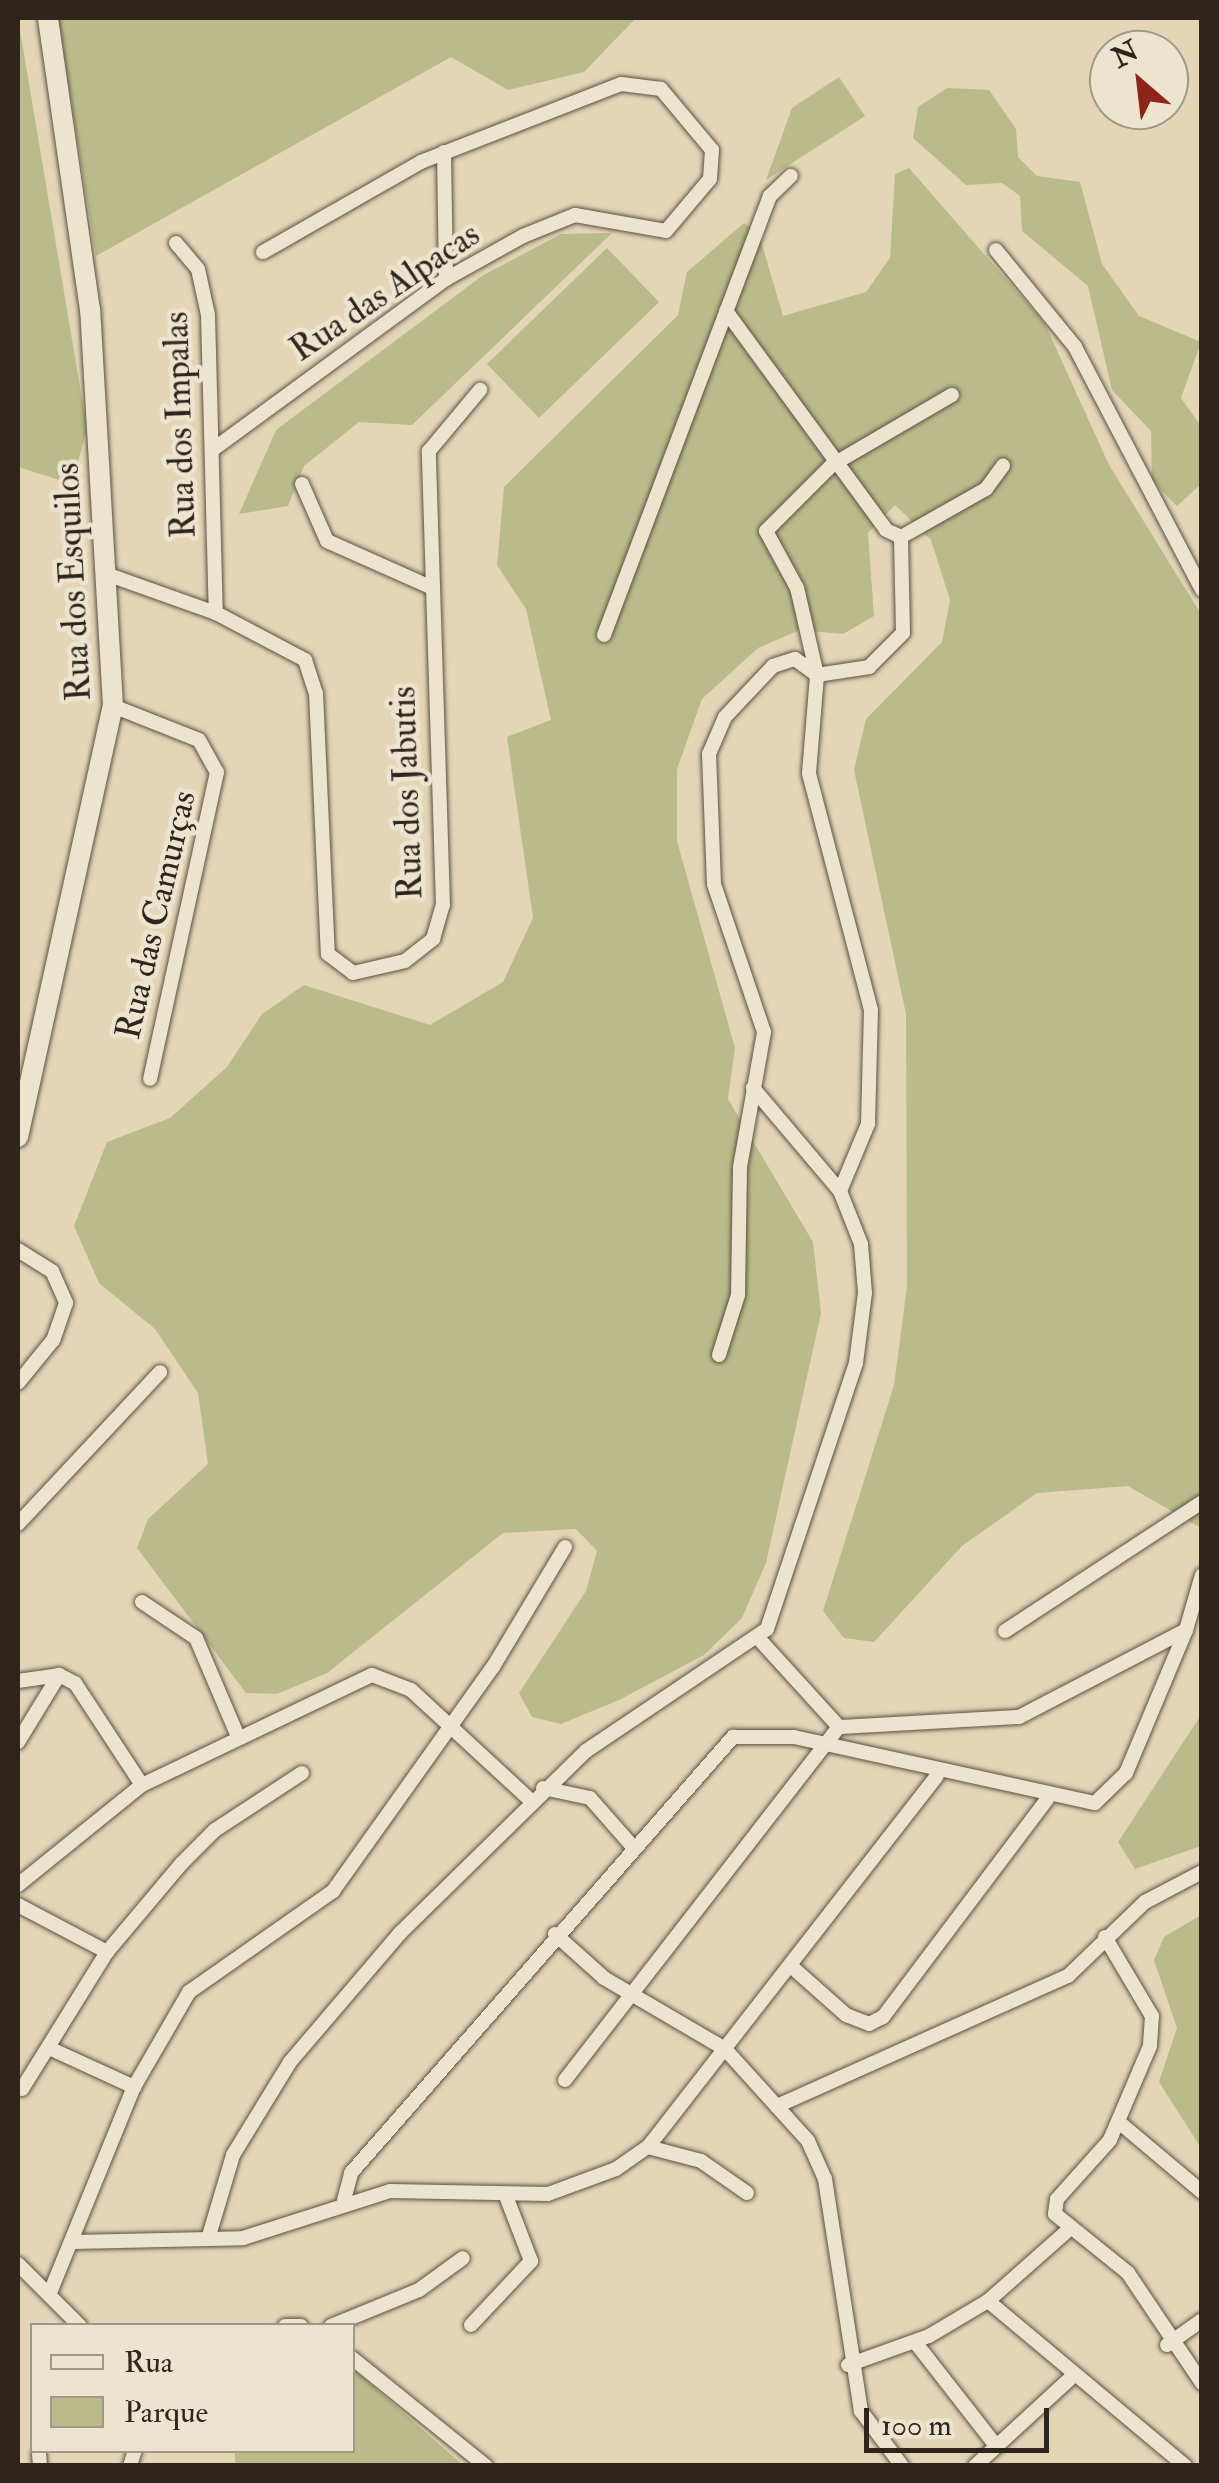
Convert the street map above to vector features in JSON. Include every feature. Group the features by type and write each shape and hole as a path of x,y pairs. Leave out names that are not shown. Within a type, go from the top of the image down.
{"street":[{"name":"Rua dos Esquilos","path":"18,1136 114,706 109,575 88,292 48,18"},
{"name":"Rua das Alpacas","path":"215,448 446,278 575,215 666,231 702,192 714,163 706,138 662,89 640,84 587,94 444,152"},
{"path":"263,252 444,152 446,278"},
{"path":"604,635 770,196 791,176"},
{"name":"Rua dos Impalas","path":"176,243 204,290 215,448 216,613"},
{"path":"996,250 1075,346 1202,590"},
{"path":"726,311 864,512 900,537"},
{"name":"Rua dos Jabutis","path":"109,575 216,613 310,669 324,935 334,963 353,973 405,961 442,920 428,586 428,451 480,390"},
{"path":"840,1192 868,1124 871,1010 809,774 817,675 797,588 774,561 766,531 832,465 952,395"},
{"path":"900,537 986,489 1003,466"},
{"path":"302,484 327,541 428,586"},
{"path":"718,1355 738,1296 740,1167 764,1032 714,884 709,754 725,717 772,666 794,659 817,675 869,667 903,633 900,537"},
{"name":"Rua das Camurças","path":"114,706 199,740 217,772 150,1080"},
{"path":"208,2239 234,2155 290,2062 530,1800 759,1639 856,1363 862,1260 840,1192 753,1088"},
{"path":"18,1250 52,1271 66,1303 54,1340 18,1383"},
{"path":"18,1524 160,1372"},
{"path":"1005,1631 1202,1502"},
{"path":"49,2296 134,2086 189,1992 333,1890 451,1726 565,1546"},
{"path":"344,2200 351,2172 555,1934 733,1738 746,1731 1047,1799 1095,1803 1113,1790 1186,1630 1202,1575"},
{"path":"142,1602 196,1638 237,1734"},
{"path":"838,1727 1019,1717 1186,1630"},
{"path":"759,1639 838,1727"},
{"path":"18,1681 59,1675 94,1704 142,1786"},
{"path":"18,1742 59,1675"},
{"path":"18,1884 142,1786 237,1734 372,1675 392,1676 530,1800"},
{"path":"566,2080 638,1996 838,1727"},
{"path":"22,2088 108,1952 215,1830 302,1773"},
{"path":"73,2242 243,2238 344,2200 423,2188 506,2196 578,2186 648,2147 937,1776"},
{"path":"544,1788 590,1798 633,1847"},
{"path":"792,1967 846,2015 869,2024 883,2017 1047,1799"},
{"path":"777,2106 1014,2005 1068,1976 1145,1902 1202,1872"},
{"path":"18,1904 108,1952"},
{"path":"555,1934 638,1996 725,2049 777,2106 825,2179 848,2365 871,2433 902,2466"},
{"path":"1106,1938 1152,2016 1120,2122 1057,2199 1067,2231 1128,2273 1168,2344 1202,2383"},
{"path":"50,2048 134,2086"},
{"path":"1120,2122 1202,2192"},
{"path":"648,2147 701,2162 747,2193"},
{"path":"471,2325 531,2262 506,2196"},
{"path":"848,2365 915,2342 988,2301 1067,2231"},
{"path":"338,2323 419,2290 463,2258"},
{"path":"18,2264 77,2323"},
{"path":"988,2301 1185,2466"},
{"path":"1168,2344 1202,2320"},
{"path":"915,2342 994,2443"},
{"path":"355,2360 486,2466"},
{"path":"974,2466 994,2443 1073,2376"}],"green space":[{"path":"18,18 87,429 72,484 18,467"},
{"path":"58,18 636,18 584,72 508,90 451,57 96,256"},
{"path":"839,77 865,116 766,180 792,108"},
{"path":"947,88 989,90 1016,129 1018,157 1037,176 1080,182 1102,264 1139,316 1201,342 1181,398 1201,426 1201,484 1177,506 1152,481 1151,431 1112,390 1088,286 1022,231 1020,196 1002,183 966,185 913,138 918,107"},
{"path":"909,168 1045,324 1109,465 1201,614 1201,1528 1128,1486 1037,1493 962,1546 874,1642 844,1638 823,1611 894,1385 907,1286 906,1014 854,770 866,719 942,642 950,600 931,540 895,505 868,533 874,616 843,634 800,630 758,648 702,699 677,769 677,841 735,1048 728,1099 813,1242 821,1313 766,1563 742,1618 704,1655 619,1700 561,1724 532,1717 519,1693 586,1591 597,1551 576,1529 503,1533 327,1673 277,1694 246,1693 137,1548 148,1519 208,1464 198,1393 155,1329 99,1283 74,1226 107,1142 170,1118 227,1067 262,1014 304,985 430,1025 503,982 533,918 507,737 551,720 526,609 497,565 504,487 678,315 687,272 744,223 759,234 783,316 866,292 890,258 895,174"},
{"path":"612,233 412,425 359,422 304,466 288,506 239,514 276,430 482,276 561,234"},
{"path":"607,248 659,302 539,418 487,364"},
{"path":"1201,1715 1201,1846 1135,1869 1118,1842"},
{"path":"1202,1915 1201,2148 1159,2082 1177,2028 1154,1960 1164,1937"},
{"path":"355,2371 463,2465 235,2465 235,2453 355,2453"}]}
